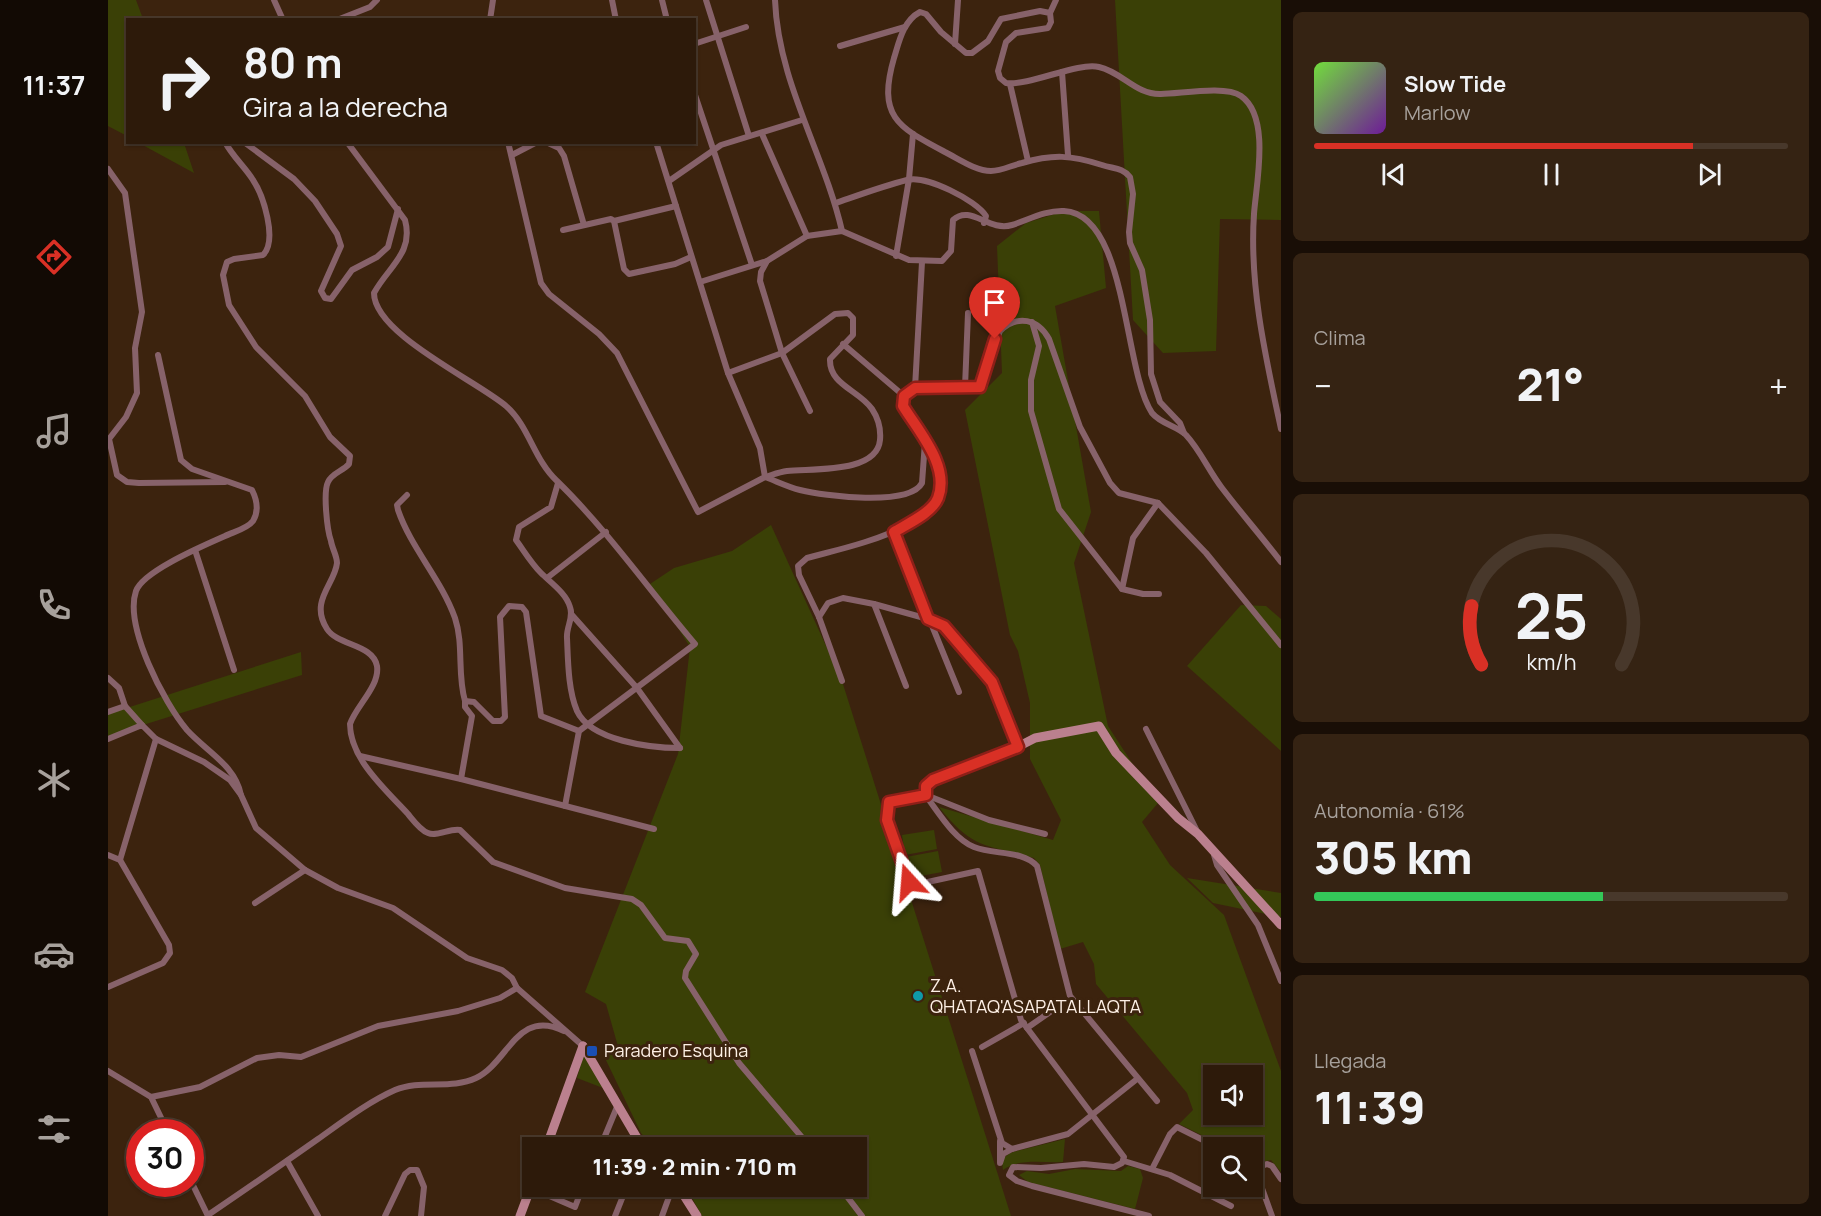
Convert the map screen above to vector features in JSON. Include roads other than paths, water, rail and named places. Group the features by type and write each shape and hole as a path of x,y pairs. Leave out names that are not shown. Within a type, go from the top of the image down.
{"street":[{"path":"274,0 282,18"},
{"path":"342,18 370,7 377,0"},
{"path":"490,18 493,0"},
{"path":"612,0 616,18"},
{"path":"662,0 666,18"},
{"path":"706,0 749,136"},
{"path":"775,0 777,30 802,120 836,203 842,231"},
{"path":"955,44 958,0"},
{"path":"1029,161 1010,84 999,76 1006,42 1016,33 1048,28 1051,22 1050,14 1056,0"},
{"path":"1050,14 1040,11 1001,19 988,41 972,53 966,53 926,14 920,12 913,16 905,27 888,89 889,106 895,120 913,134 963,162 990,171 1029,161 1068,155 1117,167 1130,177 1132,194 1130,243 1142,270 1150,320 1151,374 1161,402 1180,423 1184,433 1231,501 1281,562"},
{"path":"696,43 746,27"},
{"path":"840,46 905,27"},
{"path":"1010,84 1062,72 1099,67 1144,92 1159,95 1195,91 1232,93 1241,96 1249,105 1260,141 1254,214 1255,285 1281,429"},
{"path":"1062,72 1068,155"},
{"path":"696,98 752,265"},
{"path":"669,181 713,150 802,120"},
{"path":"762,134 807,236"},
{"path":"896,256 909,179 913,134"},
{"path":"226,144 233,157 254,180 268,214 269,246 263,255 227,262 223,274 229,305 256,347 305,396 330,437 350,456 349,464 334,475 326,491 330,539 337,563 323,595 322,610 327,630 368,653 375,661 376,676 350,724 350,733 360,756 386,790 426,833 436,834 460,830 493,862 565,888 633,899 641,905 665,938 688,941 696,954 686,971 685,978 740,1063 802,1137"},
{"path":"247,144 294,179 315,201 337,234 340,246 321,291 326,298 331,299 352,270 377,257 388,247 398,209"},
{"path":"349,144 398,209 409,232 407,245 396,265 374,293 376,306 389,323 414,344 513,413 534,451 558,483 606,532 695,644 579,731 565,806"},
{"path":"509,144 541,283 549,294 599,334 617,353 698,512 765,477 788,471 850,465 866,461 875,454 880,446 881,434 873,411 862,397 832,375 830,368 830,359 853,335 855,324 848,313 835,314 782,353 728,373"},
{"path":"512,155 533,144"},
{"path":"550,144 559,148 564,156 584,225"},
{"path":"657,144 728,373 760,448 765,477"},
{"path":"108,169 125,193 142,312 135,348 137,393 126,417 109,439 117,474 127,482 139,483 228,482"},
{"path":"836,203 909,179 952,191 966,198 982,210 986,216 984,223"},
{"path":"563,230 676,206"},
{"path":"700,282 767,261 807,236 842,231 896,256 922,262 942,261 949,255 951,230 956,217 969,215 1001,228 1064,211 1084,216 1100,236 1121,294 1134,363 1146,400 1159,420 1184,433"},
{"path":"614,221 624,269 629,274 675,264 691,257"},
{"path":"767,261 760,280 782,353 810,411"},
{"path":"915,388 922,262"},
{"path":"965,387 968,313"},
{"path":"1032,321 1040,346 1031,380 1030,411 1059,508 1122,588 1143,594 1159,594"},
{"path":"842,681 819,617 799,575 798,566 802,561 894,532 923,514 937,500 941,477 938,465 903,406 904,396 915,388 982,385 995,339 1000,331 1007,324 1032,321 1042,328 1049,339 1080,427 1110,483 1119,493 1158,503 1206,553 1281,645"},
{"path":"843,345 904,396"},
{"path":"158,355 181,460 192,469 252,490 256,499 254,518 247,526 195,550 147,577 136,589 134,604 138,628 151,670 163,696 192,735 232,771 238,781 241,795"},
{"path":"765,477 800,490 875,497 905,496 919,489 922,483 925,442"},
{"path":"558,483 551,507 519,527 516,540 564,595 572,615 637,688 680,748 652,748 603,733 588,725 580,717 573,700 566,634 572,615"},
{"path":"407,495 400,501 398,510 437,579 456,621 461,687 465,707 472,716 461,778"},
{"path":"1122,588 1133,538 1158,503"},
{"path":"547,578 606,532"},
{"path":"894,532 959,692"},
{"path":"195,550 234,670"},
{"path":"819,617 828,603 835,598 874,604 928,619 944,626 992,682 1018,747"},
{"path":"874,604 906,686"},
{"path":"465,701 474,702 493,721 503,719 506,711 500,669 500,617 509,606 522,607 526,612 539,712 548,721 579,731"},
{"path":"108,678 118,688 125,706 156,739 204,762 230,780 241,795 256,828 305,870 338,888 393,908 467,958 502,970 512,978 518,988 583,1046 636,1137"},
{"path":"108,711 125,706"},
{"path":"108,739 142,725"},
{"path":"1157,1101 1070,996 1037,866 1027,859 973,847 947,824 926,795 926,786 933,780 1018,747 1035,738 1099,726 1116,753 1162,802 1198,834 1281,925"},
{"path":"1146,729 1198,834"},
{"path":"120,860 156,739"},
{"path":"360,756 461,778 654,829"},
{"path":"1045,834 988,820 926,795 889,802 886,807 887,820 909,882 914,885 978,871 1015,1004 1026,1026 1122,1153 1124,1161"},
{"path":"1211,848 1217,865 1258,925 1281,981"},
{"path":"108,855 120,860 169,945 170,953 163,963 108,987"},
{"path":"255,903 289,883 305,870"},
{"path":"151,1097 200,1087 257,1058 279,1055 301,1057 378,1026 458,1011 500,998 518,988"},
{"path":"982,1047 1050,1012"},
{"path":"199,1197 208,1215 392,1091 409,1084 463,1082 477,1078 522,1033 535,1026 553,1025 573,1035"},
{"path":"550,1137 583,1046"},
{"path":"972,1051 1000,1139 1003,1145 1012,1149"},
{"path":"108,1071 151,1097 162,1119"},
{"path":"1000,1139 1000,1163 1003,1154 1012,1149 1068,1134 1137,1079"},
{"path":"605,1137 617,1107"},
{"path":"1152,1168 1170,1134 1177,1127 1203,1140"},
{"path":"287,1161 318,1216"},
{"path":"1149,1216 1032,1186 1017,1181 1009,1175 1013,1167 1018,1166 1041,1168 1084,1164 1114,1167 1124,1161 1152,1168 1231,1206"},
{"path":"1263,1166 1267,1164 1272,1166 1281,1179"},
{"path":"385,1216 405,1174 410,1170 417,1170 424,1187 422,1216"},
{"path":"1263,1191 1272,1216"},
{"path":"520,1216 528,1197"},
{"path":"555,1197 575,1207 579,1197"},
{"path":"615,1216 623,1197"},
{"path":"662,1216 669,1197"},
{"path":"685,1197 697,1216"},
{"path":"847,1197 862,1216"}],"place":[{"name":"Z.A. QHATAQ'ASAPATALLAQTA","path":"918,996"},
{"name":"Paradero Esquina","path":"592,1051"}]}
